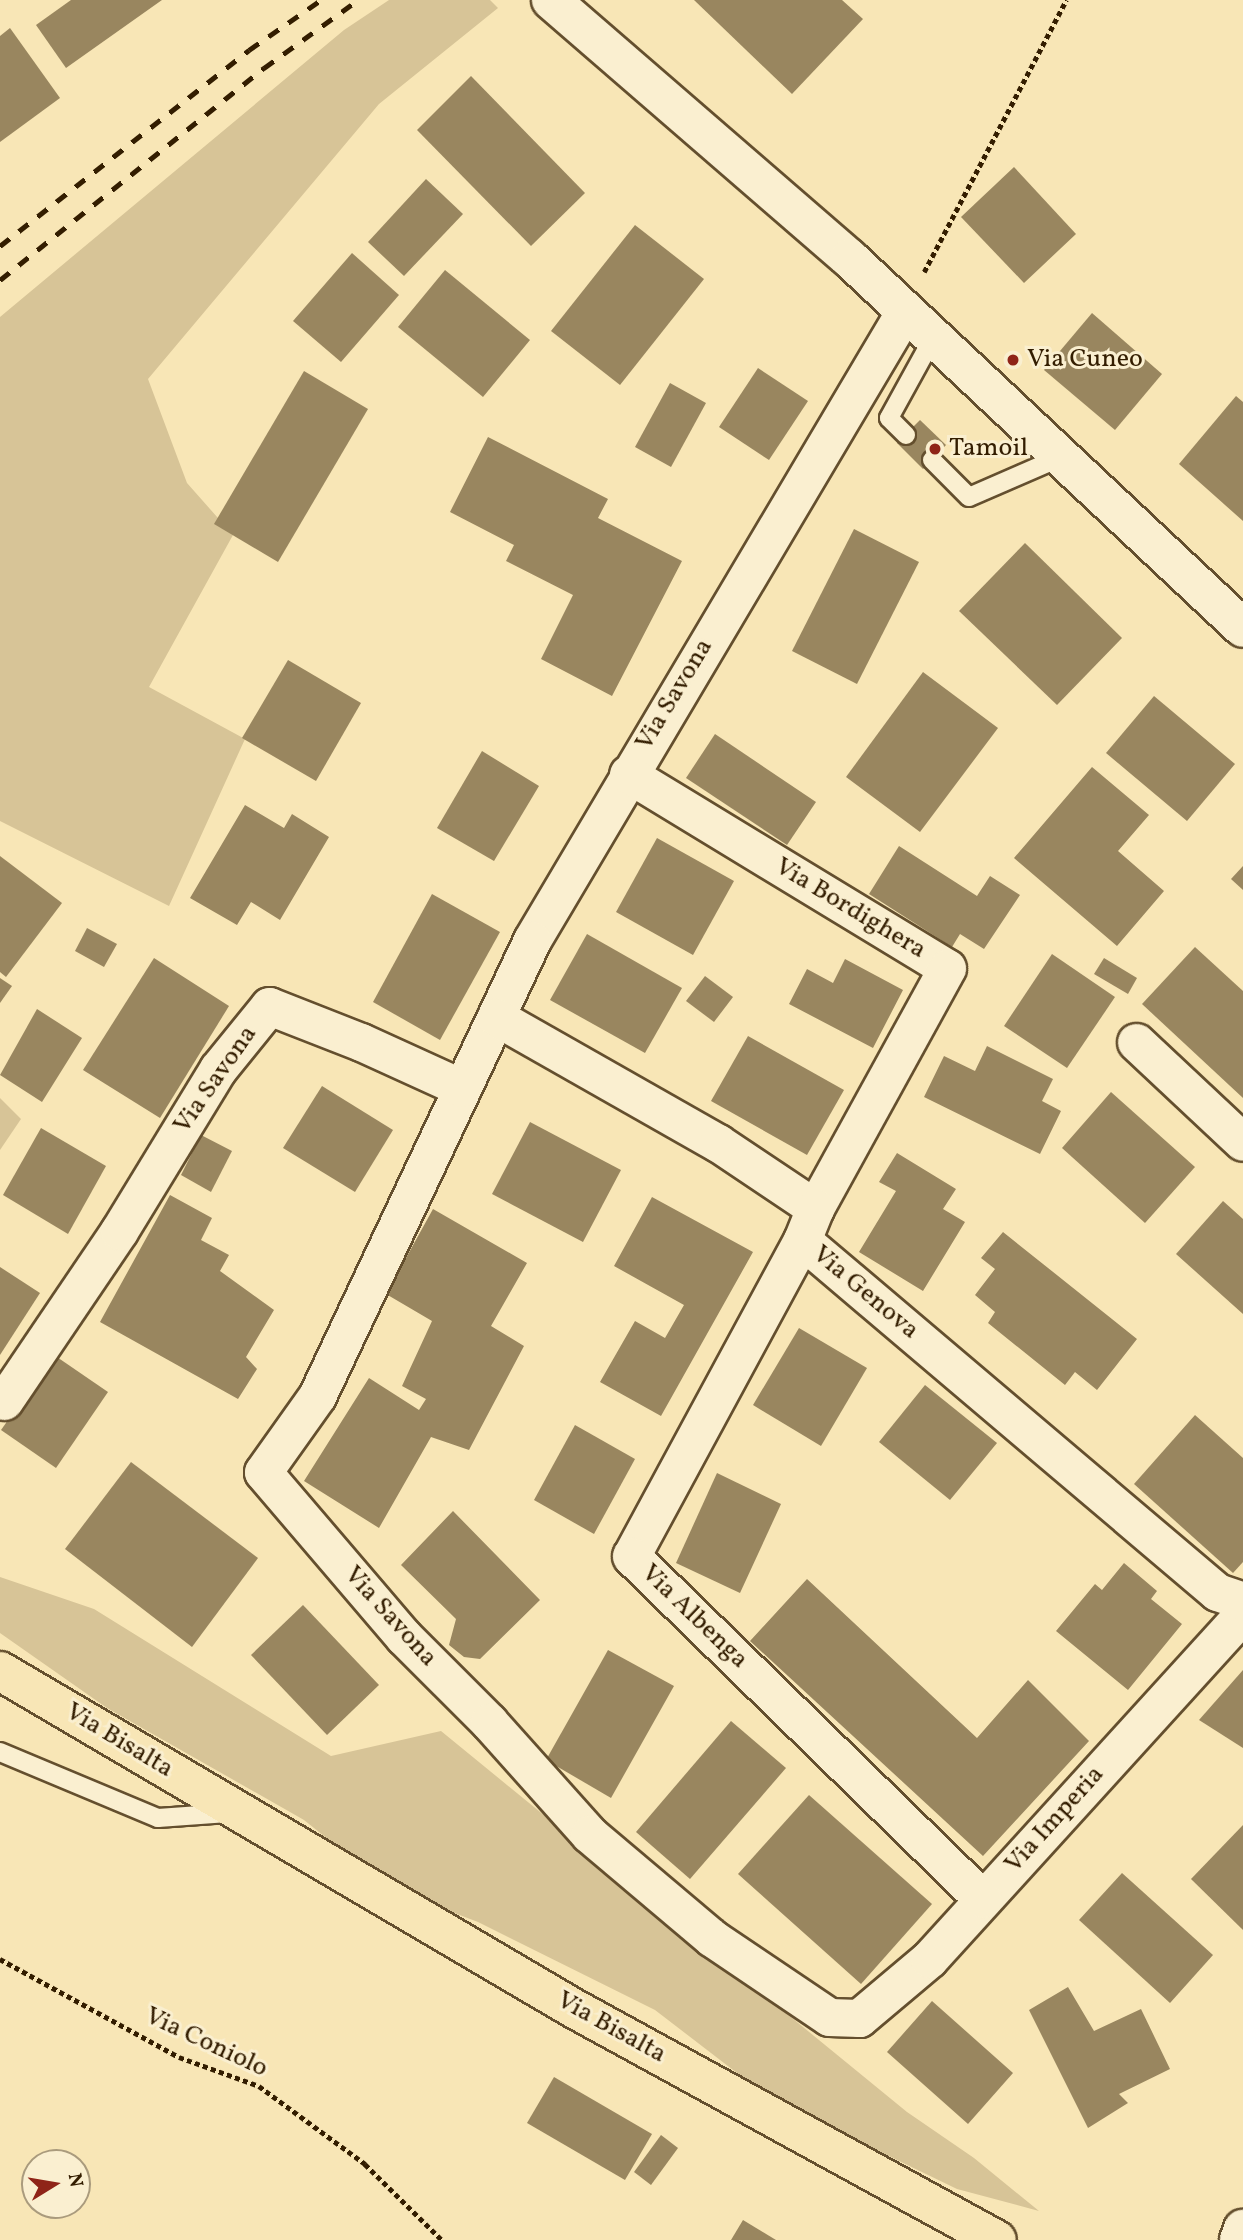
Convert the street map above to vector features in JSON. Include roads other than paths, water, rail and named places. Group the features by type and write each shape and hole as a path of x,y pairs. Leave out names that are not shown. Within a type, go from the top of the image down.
{"main road":[{"path":"551,0 905,311 1243,628"},
{"name":"Via Bisalta","path":"0,1671 573,2008 1000,2239"},
{"path":"1239,2240 1243,2230"}],"street":[{"name":"Via Savona","path":"859,2018 829,2017 712,1938 589,1834 489,1722 404,1637 263,1472 317,1396 532,940 905,311"},
{"name":"Via Bordighera","path":"628,774 947,968 808,1224"},
{"name":"Via Savona","path":"4,1401 119,1231 218,1069 268,1006 362,1042 462,1088"},
{"name":"Via Genova","path":"496,1017 718,1143 1217,1592 1243,1601"},
{"path":"1136,1042 1243,1142"},
{"name":"Via Albenga","path":"808,1224 631,1556 984,1899"},
{"name":"Via Imperia","path":"859,2018 929,1959 1243,1614"}],"lane":[{"path":"906,435 889,418 933,338"},
{"path":"932,460 969,497 1061,457"},
{"name":"Via Bisalta","path":"0,1752 158,1818 237,1812"}],"railway":[{"path":"0,246 249,50 321,0"},
{"path":"0,280 264,68 358,0"}],"place":[{"name":"Via Cuneo","path":"1013,360"},
{"name":"Tamoil","path":"935,449"}]}
